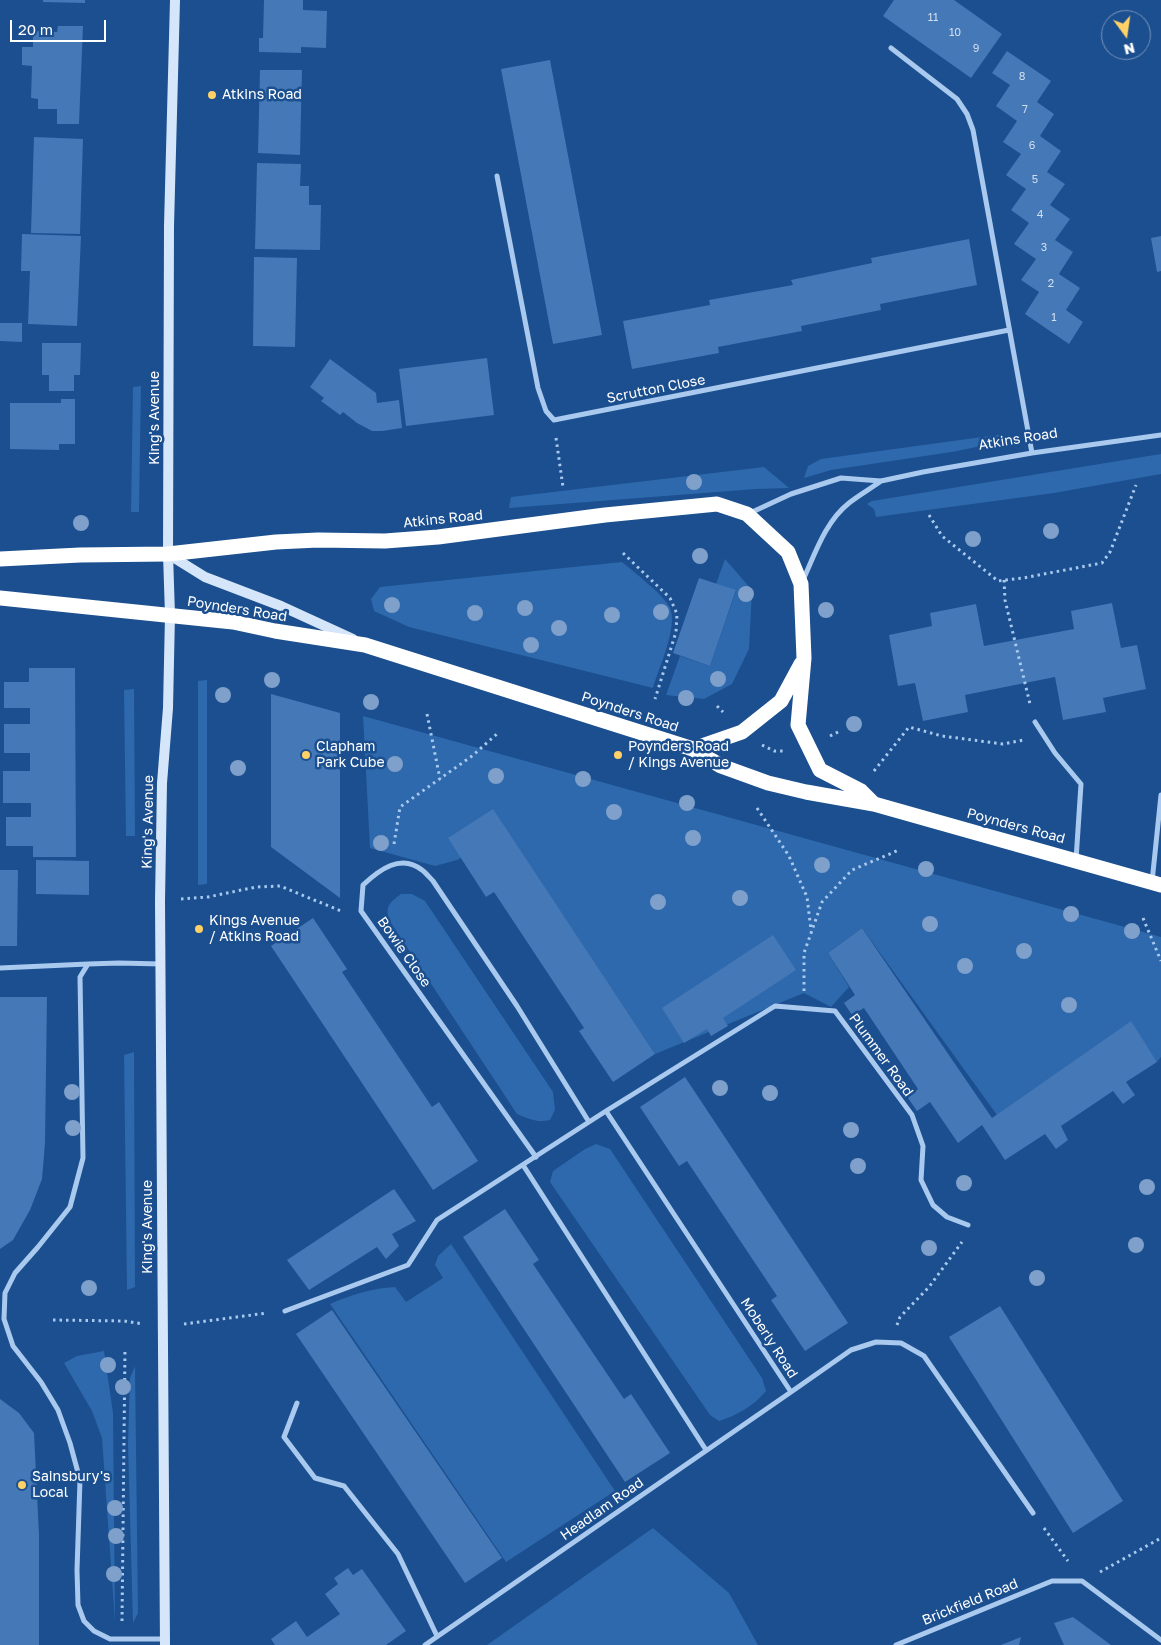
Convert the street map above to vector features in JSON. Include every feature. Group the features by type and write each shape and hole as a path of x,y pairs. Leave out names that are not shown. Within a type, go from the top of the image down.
{"highway":[{"name":"Atkins Road","path":"0,559 168,554 276,542 318,540 384,541 438,537 605,515 717,504 747,514"},
{"path":"747,514 788,552 801,584 804,658 798,724 820,770 862,791 874,804"},
{"path":"0,598 170,615"},
{"name":"Poynders Road","path":"170,615 233,622 275,631 365,645 693,749 721,766 768,783 874,804 1157,884"},
{"path":"693,749 742,732 781,701 804,658"}],"main road":[{"name":"King's Avenue","path":"164,1642 160,901 162,782 168,708 170,615 168,554 169,226 175,0"},
{"path":"168,554 205,577 281,606 365,645"}],"street":[{"path":"891,48 957,99 967,114 973,130 1032,453"},
{"path":"497,176 538,388 546,411 554,420"},
{"name":"Scrutton Close","path":"554,420 1009,330"},
{"name":"Atkins Road","path":"747,514 791,494 841,478 881,481 1032,453 1161,435"},
{"name":"Atkins Road","path":"801,584 822,537 830,525 847,504 881,481"},
{"path":"1035,722 1055,753 1082,784 1076,860"},
{"path":"1157,884 1161,795"},
{"path":"392,864 410,863 422,869 433,881 517,1006 589,1122"},
{"name":"Bowie Close","path":"392,864 377,871 363,885 361,911 536,1157"},
{"path":"0,968 119,963 161,964"},
{"path":"88,964 80,977 83,1158 70,1207 38,1248 15,1273 6,1293 2,1318 13,1346 41,1382 58,1410 78,1470 80,1480 78,1605 84,1621 94,1631 110,1640 164,1642"},
{"name":"Plummer Road","path":"606,1111 775,1006 835,1011 912,1116 923,1146 921,1180 933,1205 947,1217 968,1225"},
{"path":"285,1311 408,1265 437,1220 606,1111"},
{"name":"Moberly Road","path":"606,1111 790,1392 851,1350 876,1342 901,1343 924,1356 1033,1513"},
{"path":"523,1165 706,1450"},
{"name":"Headlam Road","path":"425,1645 790,1392"},
{"path":"297,1403 284,1437 315,1478 344,1486 398,1554 437,1636"},
{"name":"Brickfield Road","path":"896,1645 1052,1581 1082,1581"},
{"path":"1082,1581 1161,1640"}],"path":[{"path":"554,420 563,487"},
{"path":"929,515 942,536 998,581 1023,578 1102,562 1110,552 1136,485"},
{"path":"623,553 670,598 677,614 676,632 655,699"},
{"path":"1004,580 1005,600 1035,722"},
{"path":"718,706 723,712"},
{"path":"427,714 440,779"},
{"path":"862,791 877,766 909,727 942,736 1003,744 1044,736"},
{"path":"392,864 400,807 472,756 498,734"},
{"path":"758,744 774,751 793,751"},
{"path":"757,808 789,856 804,889 812,931"},
{"path":"804,1009 804,953 822,902 852,870 899,850"},
{"path":"160,901 208,897 256,887 280,886 345,912 361,911"},
{"path":"1143,918 1161,961"},
{"path":"892,1343 900,1317 928,1288 961,1245 968,1225"},
{"path":"162,1327 285,1311"},
{"path":"53,1320 116,1321"},
{"path":"122,1627 126,1348"},
{"path":"1033,1513 1082,1581 1161,1538"}],"shaded area":[{"path":"141,386 139,512 131,512 133,387"},
{"path":"1004,434 996,443 952,452 831,470 804,478 808,466 821,459"},
{"path":"1161,454 1161,474 1054,493 876,517 874,509 867,504 872,501"},
{"path":"764,467 789,488 509,508 511,497"},
{"path":"725,559 752,590 749,649 732,684 704,699 666,695 680,656 710,666 736,591 716,584"},
{"path":"622,562 655,590 667,603 672,616 670,637 653,688 409,627 374,611 371,599 380,587"},
{"path":"207,680 207,884 198,885 198,681"},
{"path":"134,689 135,836 126,836 124,690"},
{"path":"363,716 1161,937 1161,1057 1157,1062 1130,1022 997,1115 862,928 828,953 849,987 831,1007 804,993 655,1054 507,832 457,860 435,866 370,848"},
{"path":"401,894 412,894 425,901 553,1092 555,1110 550,1120 537,1121 517,1114 389,920 389,905"},
{"path":"134,1052 135,1287 127,1290 124,1055"},
{"path":"596,1144 610,1149 762,1378 766,1391 751,1405 738,1413 719,1421 710,1415 550,1182 553,1171 585,1149"},
{"path":"451,1244 615,1491 506,1562 330,1304 362,1292 395,1287 406,1302 443,1278 435,1265 438,1256"},
{"path":"104,1351 113,1413 115,1622 102,1438 92,1411 64,1363 77,1356"},
{"path":"135,1366 138,1613 133,1623 128,1444 130,1378"},
{"path":"653,1528 729,1593 758,1645 487,1645"}],"building":[{"path":"43,0 85,0 85,3 43,2"},
{"path":"264,0 303,0 303,10 327,11 326,48 301,47 301,53 259,52 259,38 263,38"},
{"path":"894,0 954,0 1002,34 971,78 883,16"},
{"path":"58,26 83,26 79,124 57,124 57,109 38,109 38,99 31,98 32,66 22,65 22,47 33,47 33,31 57,32"},
{"path":"1007,51 1051,81 1037,102 1054,114 1040,136 1061,151 1047,172 1065,184 1050,205 1070,219 1055,240 1073,252 1059,274 1080,288 1066,310 1083,322 1069,344 1025,314 1039,292 1021,280 1036,259 1014,244 1029,223 1011,210 1026,189 1006,175 1021,154 1003,142 1017,121 996,106 1010,85 992,73"},
{"path":"550,60 602,335 553,344 501,69"},
{"path":"260,70 302,70 300,155 258,153"},
{"path":"34,137 83,139 80,234 31,233"},
{"path":"257,163 301,164 300,186 309,186 309,205 321,205 320,250 255,249"},
{"path":"22,234 81,236 77,326 28,324 30,271 21,271"},
{"path":"1161,236 1161,271 1157,272 1151,238"},
{"path":"969,239 977,285 880,304 881,310 801,326 802,331 718,347 719,353 632,369 623,321 710,305 709,300 793,285 791,280 872,263 871,258"},
{"path":"254,257 297,258 295,347 253,346"},
{"path":"0,323 22,323 22,342 0,341"},
{"path":"42,343 81,343 80,375 74,375 74,391 49,391 49,375 42,375"},
{"path":"487,358 494,415 406,426 399,369"},
{"path":"330,359 376,393 377,403 399,400 402,428 372,431 357,423 343,412 340,415 321,401 324,398 310,387"},
{"path":"61,399 75,399 75,444 59,444 59,450 10,449 10,403 61,403"},
{"path":"699,578 736,590 710,666 673,653"},
{"path":"1112,603 1121,648 1137,645 1146,689 1103,698 1106,712 1063,720 1055,677 965,695 968,712 923,721 915,683 898,686 889,635 932,626 930,613 976,604 984,646 1074,629 1071,611"},
{"path":"29,668 75,668 76,857 33,857 33,846 6,846 6,817 31,817 31,803 3,803 3,771 30,771 30,753 4,753 4,724 30,724 30,708 4,708 4,682 29,682"},
{"name":"Clapham Park Cube","path":"271,694 340,713 340,898 271,847"},
{"path":"493,809 655,1054 613,1082 579,1031 584,1028 494,892 486,897 448,838"},
{"path":"36,860 89,861 89,895 36,894"},
{"path":"0,870 18,870 17,946 0,946"},
{"path":"313,918 347,969 342,972 432,1107 439,1102 478,1161 433,1190 271,946"},
{"path":"862,928 992,1118 1131,1021 1157,1062 1126,1082 1135,1095 1123,1104 1113,1091 1061,1126 1068,1140 1056,1149 1045,1134 1005,1160 982,1125 958,1143 930,1102 917,1111 908,1098 918,1089 864,1008 852,1015 844,1003 855,995 828,953"},
{"path":"773,935 796,970 723,1018 728,1026 711,1036 707,1029 684,1043 662,1008"},
{"path":"0,997 47,997 45,1143 42,1179 30,1210 13,1240 0,1249"},
{"path":"685,1077 848,1323 805,1351 771,1300 777,1296 687,1161 679,1166 640,1107"},
{"path":"394,1189 416,1221 392,1234 399,1246 386,1259 377,1247 309,1290 287,1260"},
{"path":"505,1209 539,1260 533,1264 624,1399 631,1394 670,1453 625,1482 463,1237"},
{"path":"1000,1306 1123,1501 1073,1533 949,1337"},
{"path":"332,1310 502,1558 465,1583 296,1334"},
{"path":"0,1399 19,1413 34,1433 39,1535 39,1645 0,1645"},
{"path":"348,1568 353,1575 362,1569 406,1631 386,1645 275,1645 271,1639 296,1621 307,1637 340,1614 325,1594 338,1584 334,1578"},
{"path":"1073,1617 1111,1645 1064,1645 1054,1623"},
{"path":"1021,1637 1019,1645 1001,1645"}],"place":[{"name":"Atkins Road","path":"212,95"},
{"name":"Clapham Park Cube","path":"306,755"},
{"name":"Poynders Road / Kings Avenue","path":"618,755"},
{"name":"Kings Avenue / Atkins Road","path":"199,929"},
{"name":"Sainsbury's Local","path":"22,1485"}]}
